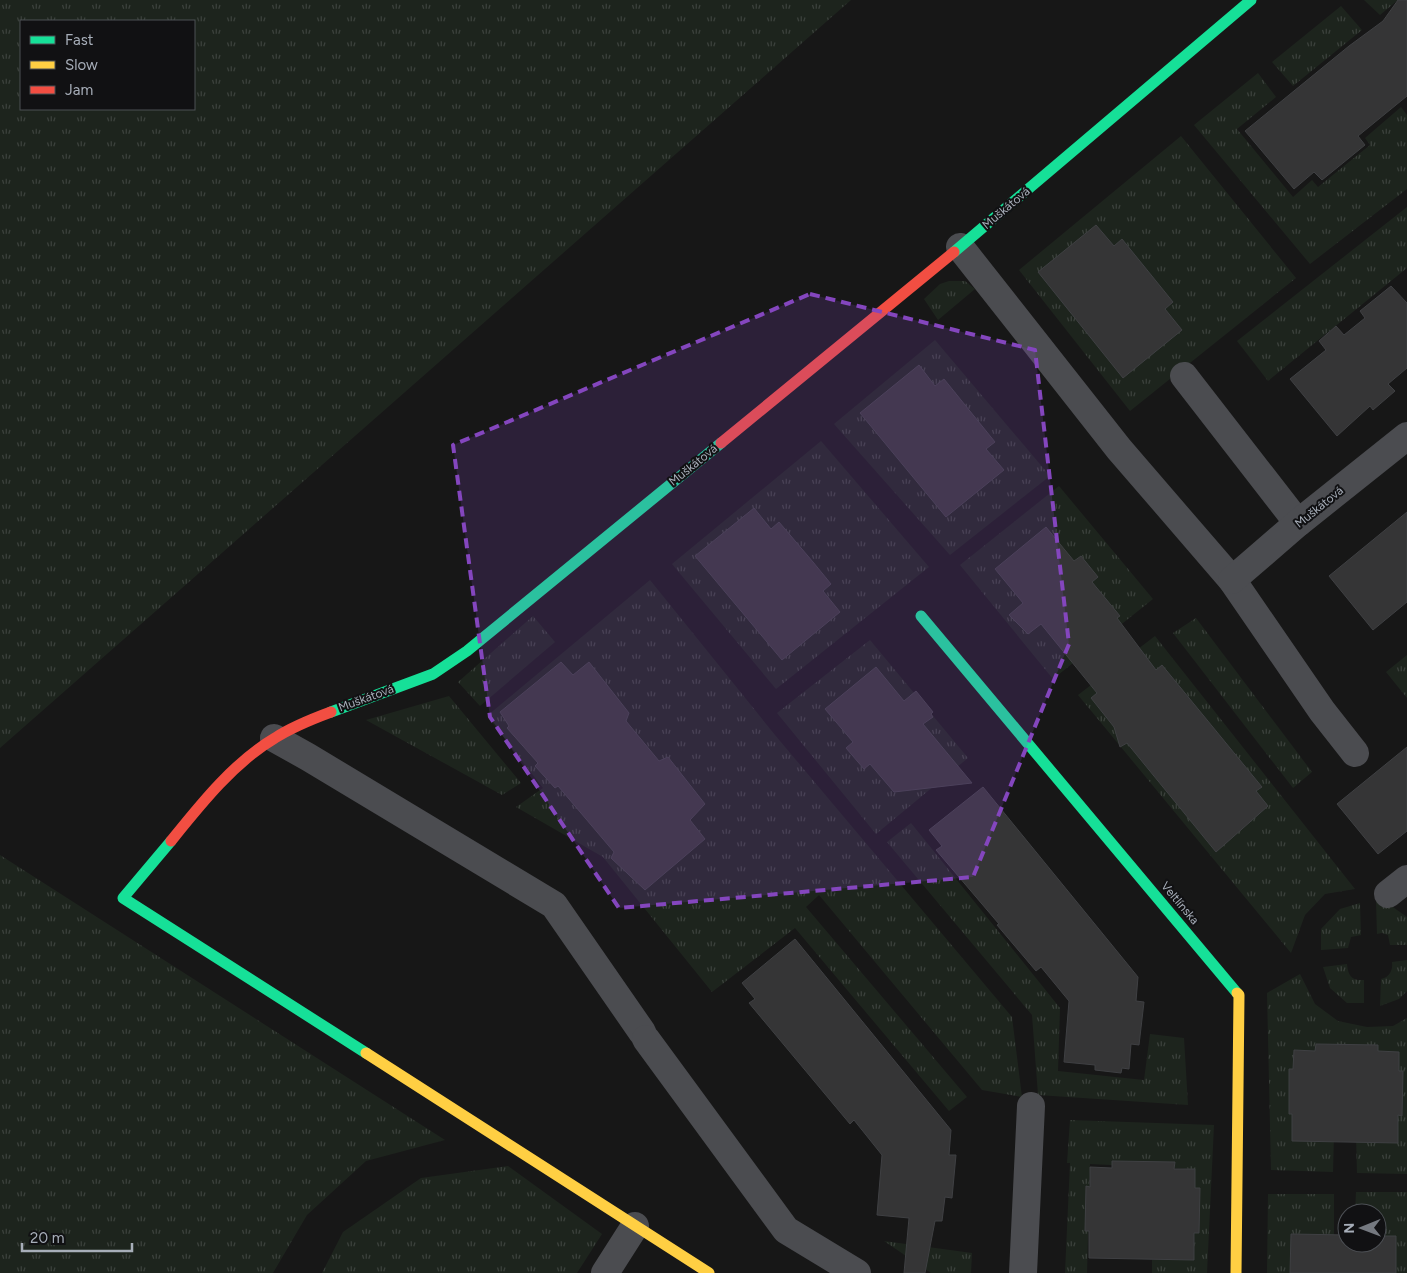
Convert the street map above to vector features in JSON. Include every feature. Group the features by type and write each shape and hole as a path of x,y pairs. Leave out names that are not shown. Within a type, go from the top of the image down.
{"street":[{"name":"Muškátová","path":"635,1226 124,898 196,810 242,762 274,738 316,717 432,674 467,651 960,247 1251,0"},
{"path":"960,247 1119,449 1232,580 1322,711 1355,753"},
{"path":"1184,376 1298,523"},
{"name":"Muškátová","path":"1232,580 1298,523 1407,436"},
{"name":"Veltlínska","path":"921,616 1239,996 1236,1273"},
{"path":"274,738 554,906 644,1036 786,1230 857,1273"},
{"path":"1023,1273 1031,1106"},
{"path":"605,1273 635,1226 709,1273"}],"highlighted area":[{"path":"810,294 1035,350 1069,644 973,877 619,908 490,717 453,445"}],"green space":[{"path":"0,0 851,0 0,748"},
{"path":"1364,0 1398,0 1380,15"},
{"path":"1341,6 1362,30 1293,86 1272,62"},
{"path":"1258,73 1276,97 1237,129 1293,197 1312,180 1318,187 1370,145 1365,138 1401,107 1407,115 1407,189 1310,264 1194,125"},
{"path":"1181,136 1296,278 1130,411 1019,270"},
{"path":"1407,207 1407,268 1268,381 1237,341"},
{"path":"949,281 965,281 975,289 938,320 924,299 940,284"},
{"path":"935,340 1050,476 950,555 834,424"},
{"path":"821,441 929,567 776,689 672,564"},
{"path":"1059,486 1153,599 1053,679 960,565"},
{"path":"650,580 775,735 1012,1017 1022,1097 982,1090 819,895 806,907 967,1097 949,1111 795,928 712,992 603,857 516,807 543,788 487,716"},
{"path":"533,616 555,642 480,706 458,682"},
{"path":"1196,618 1312,772 1293,788 1173,633"},
{"path":"1155,636 1355,889 1325,894 1305,915 1291,953 1078,695"},
{"path":"870,640 968,758 876,834 777,713"},
{"path":"1407,655 1407,698 1386,672"},
{"path":"449,696 521,783 502,795 366,720"},
{"path":"911,823 1060,1008 1058,1071 1144,1080 1150,1034 1184,1038 1188,1105 1038,1095 1032,1015 887,842"},
{"path":"0,855 445,1140 366,1161 307,1215 273,1273 0,1273"},
{"path":"1376,901 1390,905 1407,917 1407,945 1390,945 1388,935 1377,934"},
{"path":"1360,903 1361,935 1351,937 1348,948 1321,950 1321,929 1340,909"},
{"path":"1407,960 1407,991 1399,999 1380,1006 1381,979 1387,977 1390,973 1392,962"},
{"path":"1347,964 1351,977 1356,980 1364,980 1364,1003 1347,1003 1330,988 1323,967"},
{"path":"1300,974 1315,1004 1338,1021 1367,1027 1393,1026 1407,1018 1407,1174 1357,1173 1356,1135 1334,1135 1333,1172 1271,1170 1267,993"},
{"path":"1070,1120 1214,1125 1207,1273 1152,1273 1152,1260 1194,1260 1195,1169 1090,1164 1087,1273 1065,1273 1070,1163 1067,1163"},
{"path":"508,1166 602,1234 577,1273 322,1273 343,1232 421,1178"},
{"path":"1356,1192 1407,1192 1407,1273 1267,1273 1268,1194 1334,1194 1334,1242 1337,1242 1337,1253 1387,1253 1387,1203 1355,1203"},
{"path":"884,1241 972,1253 971,1273 931,1273"}],"building":[{"path":"1398,0 1407,0 1407,96 1358,136 1365,145 1322,180 1314,172 1294,189 1245,131 1349,46 1383,21"},
{"path":"1096,225 1114,246 1122,239 1173,302 1165,309 1182,330 1123,378 1038,272"},
{"path":"1391,286 1407,303 1407,368 1388,384 1395,391 1373,410 1370,406 1337,436 1290,379 1326,350 1319,341 1336,326 1344,335 1365,318 1360,311"},
{"path":"919,365 935,386 944,379 995,442 986,449 1004,470 946,517 860,413"},
{"path":"754,508 771,529 779,522 813,562 831,584 823,591 840,612 782,660 695,556"},
{"path":"1407,512 1407,602 1373,630 1329,576"},
{"path":"1046,527 1074,561 1081,556 1098,577 1092,582 1120,616 1117,618 1156,670 1162,665 1262,787 1256,791 1268,806 1216,852 1127,743 1120,747 1114,727 1091,698 1097,693 1041,624 1028,634 1009,615 1023,603 995,569"},
{"path":"561,662 573,675 589,662 629,713 626,721 659,761 668,757 705,804 690,820 705,839 645,890 611,858 614,852 558,786 555,788 535,766 538,763 507,728 509,726 500,712"},
{"path":"876,667 904,701 916,691 933,712 931,714 933,717 923,724 972,783 894,792 870,764 864,769 846,748 853,742 825,709"},
{"path":"1407,747 1407,831 1378,854 1337,804"},
{"path":"983,787 1138,977 1136,1001 1144,1002 1139,1045 1131,1044 1129,1069 1122,1068 1121,1073 1095,1070 1095,1065 1064,1062 1069,1001 1041,967 1036,971 936,850 942,846 929,830"},
{"path":"795,939 951,1130 949,1155 956,1155 952,1198 945,1197 942,1221 935,1221 925,1273 904,1273 909,1218 877,1215 882,1155 854,1120 850,1124 749,1003 755,999 742,983"},
{"path":"1316,1044 1378,1045 1378,1051 1399,1052 1399,1071 1403,1071 1402,1116 1398,1115 1398,1143 1292,1141 1292,1114 1289,1114 1289,1069 1293,1069 1294,1050 1315,1051"},
{"path":"1112,1161 1175,1162 1174,1169 1195,1169 1195,1188 1200,1188 1199,1233 1194,1233 1194,1260 1089,1258 1089,1231 1085,1231 1086,1186 1090,1187 1090,1167 1112,1168"},
{"path":"1291,1234 1337,1235 1337,1253 1387,1253 1387,1236 1396,1236 1396,1273 1290,1273"}],"traffic: fast":[{"path":"954,252 1251,0"},
{"path":"331,712 433,674 467,651 721,443"},
{"path":"921,616 1237,993"},
{"path":"171,841 123,898 366,1053"}],"traffic: slow":[{"path":"1236,1273 1239,995 1237,993"},
{"path":"366,1053 709,1273"}],"traffic: jam":[{"path":"721,443 954,252"},
{"path":"171,841 218,785 246,759 288,730 331,712"}]}
